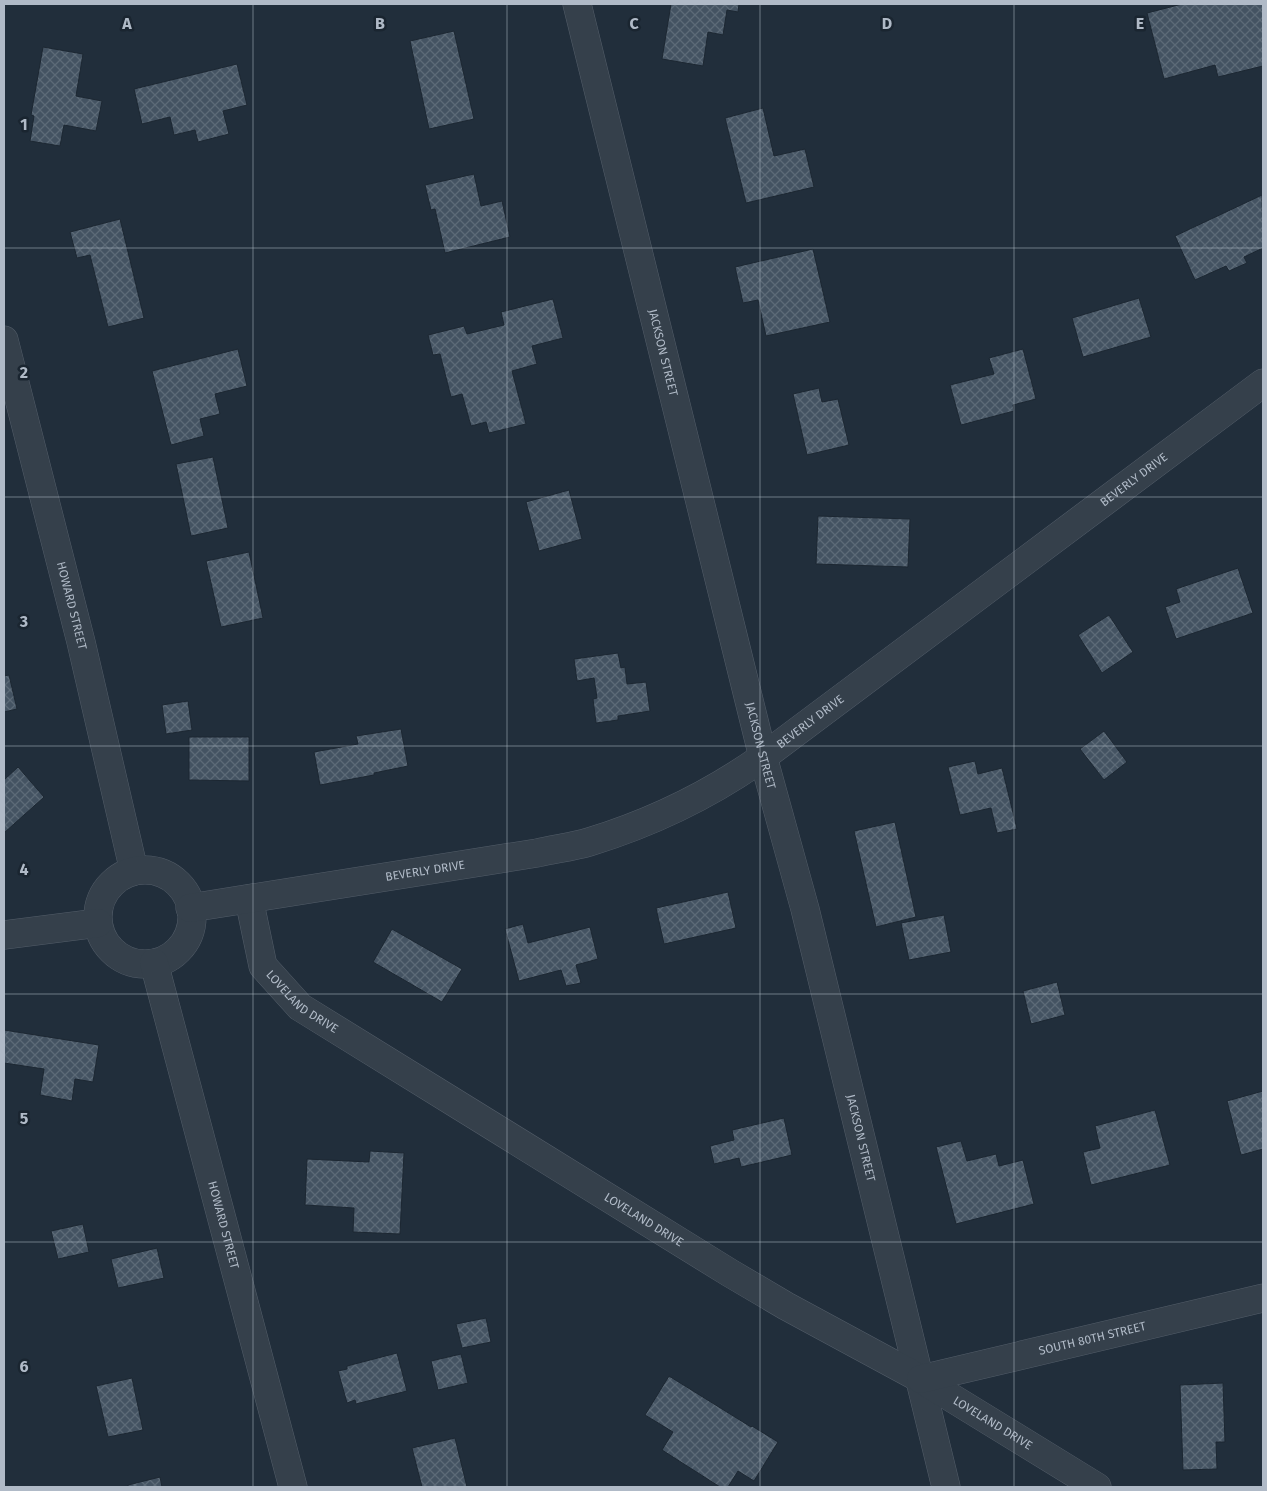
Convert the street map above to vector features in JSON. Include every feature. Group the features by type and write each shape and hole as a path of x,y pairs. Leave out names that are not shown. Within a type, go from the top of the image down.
{"street":[{"name":"JACKSON STREET","path":"577,4 763,757 805,909 946,1487"},
{"name":"HOWARD STREET","path":"4,340 82,642 134,871"},
{"name":"BEVERLY DRIVE","path":"190,908 537,853 587,842 625,830 660,815 734,778 1263,383"},
{"path":"148,870 156,872 176,882 186,894 190,908 191,923 187,937 179,949 168,958 154,963 139,964 124,960 112,951 107,944 98,923 98,910 102,896 121,876 134,871 148,870"},
{"name":"LOVELAND DRIVE","path":"248,899 263,966 300,1006 730,1273 786,1306 921,1379 1097,1487"},
{"path":"4,936 98,923"},
{"name":"HOWARD STREET","path":"154,963 293,1487"},
{"name":"SOUTH 80TH STREET","path":"921,1379 1263,1298"}],"building":[{"path":"671,4 739,4 738,12 727,10 723,35 708,32 703,66 662,59"},
{"path":"1182,4 1263,4 1263,66 1218,77 1215,65 1164,79 1147,13"},
{"path":"454,31 474,119 429,129 410,41"},
{"path":"43,47 83,54 76,96 102,101 96,131 64,125 60,146 30,141 34,116 31,115"},
{"path":"237,64 247,105 223,111 229,134 198,142 195,130 174,135 170,117 142,124 134,89"},
{"path":"763,108 774,156 805,149 814,187 746,203 725,118"},
{"path":"474,174 481,206 502,201 510,237 445,253 435,209 431,210 425,185"},
{"path":"1262,195 1263,248 1244,257 1247,263 1229,271 1226,266 1195,280 1175,236"},
{"path":"120,219 144,318 108,327 90,255 77,258 70,232"},
{"path":"813,249 830,322 766,336 758,300 743,303 735,267"},
{"path":"1139,298 1151,337 1083,357 1072,318"},
{"path":"553,299 563,338 532,346 537,364 512,371 526,424 489,433 486,422 471,426 462,394 451,397 440,354 433,355 428,335 464,326 467,334 504,325 501,312"},
{"path":"238,349 247,386 215,394 220,414 200,419 204,436 171,445 152,371"},
{"path":"1023,349 1036,399 1013,405 1014,411 961,425 950,385 994,374 989,358"},
{"path":"819,388 822,402 838,399 849,445 807,455 793,394"},
{"path":"213,457 228,528 191,536 176,464"},
{"path":"569,490 582,539 539,551 526,502"},
{"path":"818,516 910,519 908,567 816,564"},
{"path":"249,552 263,618 221,627 206,561"},
{"path":"1238,568 1253,613 1176,639 1165,607 1180,602 1176,589"},
{"path":"1109,615 1133,652 1102,673 1078,635"},
{"path":"618,653 621,668 625,667 627,684 646,682 650,711 618,716 618,720 596,723 593,699 597,698 594,678 577,681 574,659"},
{"path":"9,675 17,709 4,712 4,676"},
{"path":"188,701 192,730 166,734 162,705"},
{"path":"401,729 408,766 374,773 374,775 320,785 314,752 358,744 356,736"},
{"path":"1104,731 1127,762 1104,780 1080,749"},
{"path":"189,737 249,737 249,781 189,780"},
{"path":"975,761 978,774 1002,768 1017,829 997,833 991,808 960,815 948,767"},
{"path":"18,767 44,797 4,833 4,780"},
{"path":"895,822 916,917 876,927 854,831"},
{"path":"728,892 736,928 664,944 656,908"},
{"path":"944,915 951,952 909,960 901,923"},
{"path":"523,924 528,943 590,927 598,959 576,965 581,983 566,986 561,970 519,981 505,929"},
{"path":"392,929 462,969 442,1002 373,962"},
{"path":"1057,982 1065,1015 1031,1024 1023,991"},
{"path":"4,1030 99,1045 93,1082 75,1079 72,1101 40,1095 44,1069 4,1063"},
{"path":"1263,1091 1263,1149 1241,1155 1227,1101"},
{"path":"1155,1110 1170,1165 1091,1185 1083,1152 1100,1148 1095,1126"},
{"path":"784,1118 792,1155 741,1167 739,1158 714,1164 710,1146 734,1140 732,1130"},
{"path":"961,1141 967,1161 996,1154 999,1166 1023,1160 1034,1204 956,1224 936,1147"},
{"path":"370,1151 404,1153 400,1234 353,1232 354,1208 305,1205 307,1159 369,1162"},
{"path":"83,1224 89,1252 58,1259 51,1231"},
{"path":"157,1248 164,1278 118,1288 111,1259"},
{"path":"486,1318 491,1342 462,1348 456,1324"},
{"path":"397,1353 407,1391 356,1404 355,1400 347,1403 338,1371 347,1369 347,1366"},
{"path":"461,1354 468,1383 438,1390 431,1361"},
{"path":"669,1376 778,1442 754,1481 738,1471 728,1487 720,1487 662,1450 673,1432 645,1415"},
{"path":"132,1378 143,1430 108,1437 96,1386"},
{"path":"1223,1383 1225,1442 1216,1442 1217,1469 1183,1470 1180,1385"},
{"path":"455,1438 467,1487 422,1487 412,1448"},
{"path":"160,1477 162,1487 128,1487 128,1485"}]}
